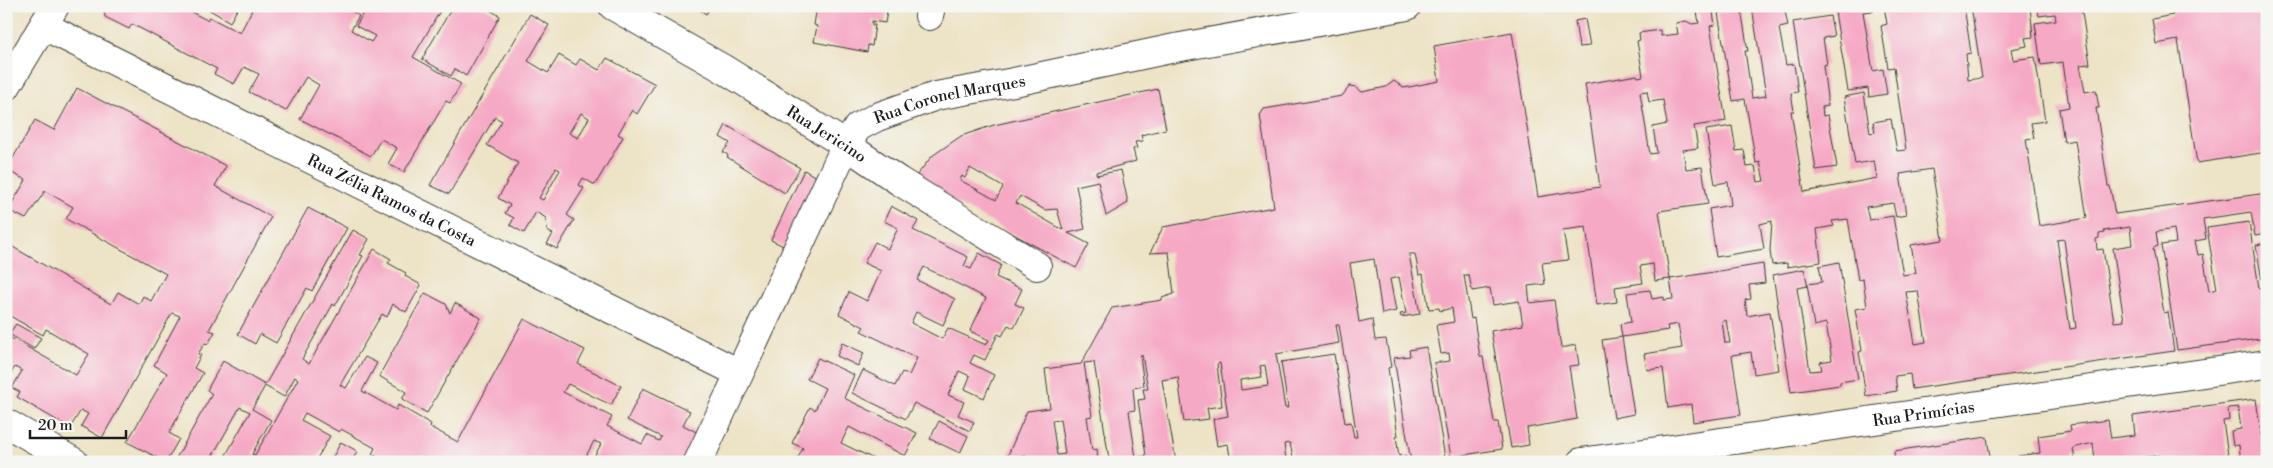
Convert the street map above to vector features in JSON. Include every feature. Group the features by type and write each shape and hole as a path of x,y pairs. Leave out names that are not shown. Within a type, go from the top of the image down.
{"street":[{"name":"Rua Jericino","path":"613,6 722,68 1037,266"},
{"name":"Rua Coronel Marques","path":"698,462 846,146 858,127 878,117 936,96 1014,82 1175,48 1407,6"},
{"path":"6,86 49,16"},
{"name":"Rua Zélia Ramos da Costa","path":"49,16 739,373"},
{"name":"Rua Primícias","path":"1581,462 2267,364"},
{"path":"6,423 74,462"}],"building":[{"path":"104,6 179,6 207,20 209,17 240,33 253,8 249,6 349,6 347,8 359,16 351,30 371,42 375,36 356,26 367,6 443,6 413,57 461,84 450,103 446,101 404,172 388,164 397,148 381,139 371,156 300,119 319,85 306,77 286,111 249,92 259,74 244,67 234,84 214,74 217,69 132,24 129,29 105,17"},
{"path":"203,6 239,6 230,22"},
{"path":"453,6 483,6 500,16 466,76 455,69 451,76 422,59"},
{"path":"694,6 711,6 706,14"},
{"path":"817,6 888,6 885,23 872,21 872,25 875,25 872,46 868,45 867,52 814,42 817,26 814,25"},
{"path":"1696,6 1712,6 1715,25 1710,26 1726,121 1694,126 1698,148 1683,150 1686,169 1702,167 1708,204 1659,211 1670,279 1655,281 1653,264 1640,266 1643,283 1615,287 1617,302 1597,305 1586,227 1563,230 1568,260 1542,263 1545,284 1528,286 1530,303 1554,300 1561,348 1576,345 1579,365 1569,366 1577,419 1527,428 1529,445 1511,448 1491,331 1523,325 1519,301 1493,305 1490,288 1472,291 1469,275 1464,275 1471,319 1474,318 1480,357 1483,357 1494,422 1498,422 1502,449 1451,457 1434,363 1450,361 1449,353 1441,354 1436,325 1454,322 1452,308 1440,311 1439,308 1429,309 1423,274 1419,275 1415,254 1409,254 1420,314 1401,317 1400,314 1406,313 1399,277 1390,279 1396,311 1382,314 1374,259 1350,263 1359,322 1372,319 1375,340 1386,339 1391,367 1388,368 1399,456 1405,455 1406,462 1221,462 1221,459 1230,457 1228,444 1217,446 1213,419 1228,416 1220,363 1217,364 1222,406 1207,408 1209,419 1184,422 1178,377 1162,380 1176,462 1099,462 1109,459 1094,362 1084,363 1092,416 1087,417 1092,450 1097,449 1098,462 1026,462 1026,456 1015,458 1015,462 1005,462 1027,411 1050,408 1045,369 1081,364 1112,308 1162,300 1162,298 1174,294 1169,252 1150,253 1163,227 1274,207 1260,115 1264,109 1342,96 1350,86 1356,87 1362,92 1386,87 1394,81 1404,88 1439,81 1434,46 1512,32 1538,197 1600,187 1585,84 1637,75 1638,77 1643,76 1637,41 1640,40 1639,33 1660,30 1661,36 1678,34 1676,23 1686,21 1692,24 1699,23","holes":["1647,91 1649,102 1663,100 1667,124 1653,127 1657,153 1650,154 1640,92","1336,325 1339,325 1357,437 1354,437 1351,422 1345,423 1334,354 1281,362 1288,408 1285,408 1276,354 1339,343","1140,355 1142,355 1148,389 1143,389 1145,399 1138,400 1146,456 1136,458 1129,411 1135,410 1133,388 1144,386","1265,365 1268,386 1241,390 1240,380 1262,377 1260,366","1060,419 1065,454 1057,455 1052,420","1290,443 1293,458 1286,460 1284,444"]},
{"path":"1784,6 1788,26 1779,28 1786,65 1794,64 1798,92 1791,93 1794,111 1791,111 1804,192 1877,178 1874,161 1855,164 1844,97 1864,93 1870,133 1875,132 1873,122 1891,119 1897,151 1906,150 1894,67 1888,68 1881,26 1887,24 1884,6 1964,6 1971,53 1966,54 1968,80 1982,78 1971,6 2030,6 2033,37 2025,38 2027,46 2011,49 2013,60 2035,57 2045,121 2031,123 2034,138 2026,139 2039,226 2087,218 2075,140 2064,142 2059,109 2069,107 2063,62 2041,65 2035,23 2056,20 2055,14 2039,16 2037,6 2081,6 2090,64 2080,65 2085,92 2096,90 2099,108 2096,108 2108,186 2110,186 2115,214 2267,193 2267,234 2255,236 2251,212 2203,219 2206,239 2195,241 2198,255 2203,254 2209,291 2217,289 2207,228 2249,222 2259,288 2263,287 2256,245 2267,243 2267,338 2177,350 2161,245 2176,243 2174,229 2156,232 2158,246 2153,248 2164,313 2168,312 2174,351 1912,389 1910,374 1895,376 1897,391 1866,396 1859,352 1862,351 1855,309 1867,307 1863,279 1858,280 1848,219 1832,221 1834,226 1817,229 1821,262 1787,267 1787,263 1772,265 1770,251 1772,221 1760,224 1764,249 1716,257 1709,209 1731,205 1728,182 1715,184 1706,130 1732,126 1736,151 1744,150 1747,167 1755,166 1758,182 1764,181 1760,162 1756,163 1745,99 1733,101 1718,13 1741,9 1748,51 1745,51 1752,98 1766,96 1752,7","holes":["1932,169 1943,240 1911,245 1916,273 1903,275 1893,216 1869,220 1866,207 1893,203 1896,217 1906,215 1900,174","2130,227 2132,245 2113,248 2124,321 2114,322 2103,249 2097,250 2096,239 2099,238 2099,234 2105,233 2104,231","2064,239 2076,328 2070,329 2057,240","1918,291 1926,342 1915,344 1906,292"]},
{"path":"1793,6 1811,6 1811,7 1794,10"},
{"path":"1834,6 1872,6 1873,11 1863,12 1873,71 1883,69 1887,94 1869,97 1868,88 1848,91"},
{"path":"2171,6 2267,6 2267,152 2197,163 2178,40 2156,44 2152,19 2173,15"},
{"path":"530,14 549,25 528,61 548,73 559,55 576,65 580,59 599,70 607,58 655,84 637,114 632,110 618,134 623,137 595,185 583,178 579,185 584,188 567,215 574,220 557,249 547,244 553,234 547,231 546,218 536,212 524,233 510,225 514,218 505,213 510,205 498,198 518,163 487,145 502,121 495,117 449,194 430,185","holes":["581,113 589,118 578,138 569,133","556,168 560,170 543,200 539,198"]},
{"path":"1830,16 1834,36 1823,38 1827,64 1823,65 1828,106 1822,107 1823,116 1828,115 1837,167 1816,170 1793,22"},
{"path":"1585,19 1590,46 1579,47 1575,21"},
{"path":"77,88 226,166 215,186 271,217 209,330 215,332 208,344 205,343 198,354 201,355 194,368 203,373 169,433 179,439 166,462 127,442 167,373 154,365 180,316 172,313 102,438 81,426 88,414 81,410 70,428 17,397 20,392 12,388 22,371 15,367 6,381 6,335 76,375 89,354 46,329 43,335 10,316 9,318 6,317 6,243 111,304 118,292 139,304 143,296 151,301 166,274 66,219 73,207 45,191 26,219 8,210 26,180 6,170 35,120 54,130"},
{"path":"1158,89 1166,129 1141,135 1143,141 1135,142 1137,148 1133,149 1136,161 1096,172 1097,175 1121,170 1128,203 1106,216 1098,181 1076,186 1085,229 1068,233 1089,244 1076,268 913,180 932,156 961,136 994,125","holes":["970,168 1003,187 996,200 960,180 962,176 965,178","1020,196 1045,210 1057,209 1063,230 1016,203"]},
{"path":"726,125 800,168 785,193 727,157 728,155 723,152 730,143 720,137"},
{"path":"804,170 818,178 792,250 771,240"},
{"path":"891,206 918,221 913,230 968,257 964,266 971,269 979,253 1001,265 996,277 1022,289 1015,304 1024,308 1014,328 1008,325 1002,336 998,334 985,360 974,355 970,363 994,375 984,398 965,389 970,376 959,371 948,395 964,402 958,415 974,422 970,431 914,403 906,419 852,393 863,370 895,386 902,372 909,375 917,358 861,331 864,327 839,314 849,292 867,301 881,271 864,263 875,242 888,249 898,228 884,221","holes":["924,267 986,298 970,331 989,340 986,345 948,328 942,339 911,323 916,312 943,325 955,299 917,280"]},
{"path":"308,208 347,228 312,291 307,288 276,343 260,334 255,344 238,334"},
{"path":"353,230 369,239 360,255 363,256 302,359 309,364 374,249 391,259 388,263 406,273 405,276 421,285 406,312 393,304 387,317 382,314 340,385 346,388 365,357 377,363 362,391 396,410 398,405 431,424 430,427 458,442 524,319 585,350 578,364 621,386 611,405 568,384 563,392 612,417 607,426 642,444 647,435 659,441 661,437 627,420 643,388 690,411 683,425 700,434 686,462 603,462 594,457 601,444 594,441 585,458 593,462 386,462 372,454 375,448 341,429 339,432 305,413 301,420 330,436 315,462 283,462 279,460 278,462 222,462 250,412 240,407 209,462 174,462 212,394 207,390 223,361 265,385","holes":["295,377 298,379 255,455 252,454 271,420 252,409 265,386 284,397"]},
{"path":"1839,262 1858,379 1840,382 1840,385 1791,392 1773,275 1804,269 1808,284 1822,282 1819,266","holes":["1807,286 1814,326 1826,323 1832,360 1820,362 1822,370 1810,371 1797,288"]},
{"path":"1763,264 1765,283 1749,285 1751,299 1745,300 1747,316 1770,312 1779,370 1754,374 1751,352 1732,355 1741,415 1693,422 1691,404 1668,408 1663,368 1647,370 1644,354 1682,348 1678,324 1667,326 1668,330 1622,337 1620,324 1631,322 1627,293 1650,290 1652,299 1664,297 1664,300 1673,299 1670,279","holes":["1726,320 1730,343 1725,343 1722,321"]},
{"path":"425,293 446,304 450,313 455,303 481,318 427,413 402,399 406,392 379,376"},
{"path":"16,324 41,338 34,349 9,334"},
{"path":"1622,337 1634,414 1614,418 1602,340"},
{"path":"842,343 864,353 858,366 837,356"},
{"path":"1426,347 1445,458 1411,462 1394,358 1410,356 1409,350"},
{"path":"818,358 854,375 844,398 917,433 905,456 849,427 841,443 880,462 801,462 797,460 803,448 792,443 810,407 815,410 825,388 807,379"},
{"path":"2256,399 2265,462 2241,462 2239,445 2233,446 2231,431 2241,429 2238,407 2228,408 2229,420 2223,421 2229,462 2160,462 2159,455 2134,459 2135,462 2095,462 2093,443 2073,448 2075,460 2067,462 2019,462 2018,456 2040,453 2038,436 2071,431 2070,425 2108,420 2111,438 2135,435 2133,416"},
{"path":"939,421 968,436 960,453 930,439"},
{"path":"1987,437 1989,462 1895,462 1894,451"},
{"path":"341,442 357,451 352,462 330,462"},
{"path":"6,455 18,462 6,462"}]}
